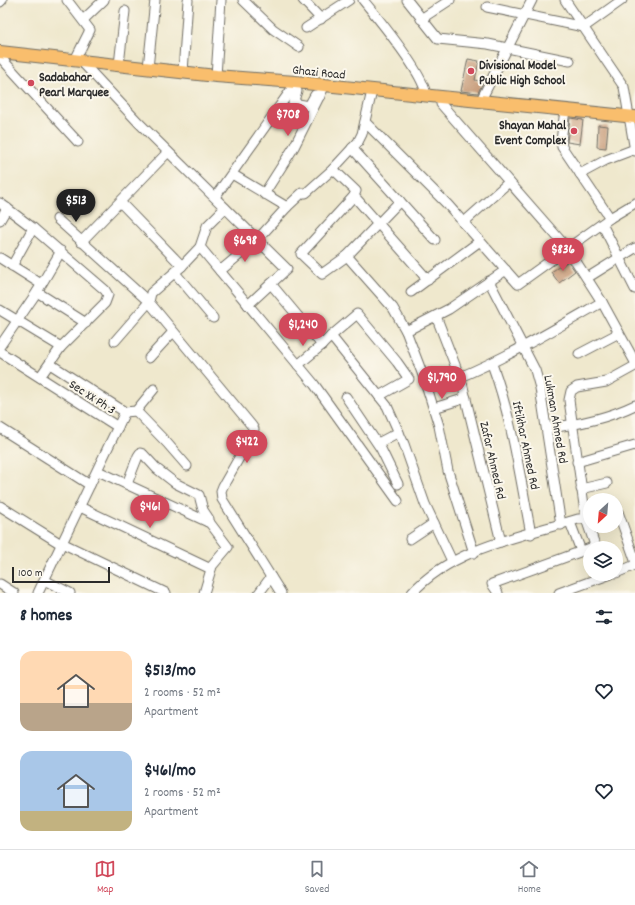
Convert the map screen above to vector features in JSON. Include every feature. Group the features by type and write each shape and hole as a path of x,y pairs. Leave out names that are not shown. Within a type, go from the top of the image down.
{"main road":[{"name":"Ghazi Road","path":"0,52 183,72 323,91 372,91 632,117"}],"street":[{"path":"67,0 90,30 78,60 168,152 287,269 248,305"},
{"path":"83,20 104,0"},
{"path":"148,68 155,0"},
{"path":"183,72 188,0"},
{"path":"216,76 221,0"},
{"path":"220,10 230,0"},
{"path":"243,0 273,29 299,47"},
{"path":"303,0 321,19"},
{"path":"306,28 349,0"},
{"path":"363,0 387,30 417,73 426,89 426,96"},
{"path":"407,0 438,39 506,48 570,61"},
{"path":"421,19 450,0"},
{"path":"483,101 483,96 506,48 532,0"},
{"path":"565,0 624,87 632,117 635,150 606,160 580,174"},
{"path":"487,7 584,27 622,0"},
{"path":"119,65 125,11"},
{"path":"0,57 78,142"},
{"path":"215,197 293,86 297,91 293,103 309,106 315,95 323,91"},
{"path":"264,194 294,147 323,91"},
{"path":"220,271 257,240 287,207 302,193 306,193 333,169 352,148 362,134 372,91"},
{"path":"442,97 441,104 568,249 602,302 635,362"},
{"path":"565,110 562,147 610,218"},
{"path":"365,122 463,223 518,284 610,218 635,203"},
{"path":"352,148 435,240"},
{"path":"81,242 168,152"},
{"path":"333,169 356,191 354,196 301,254 322,274 347,256 400,201"},
{"path":"232,174 287,207"},
{"path":"463,223 509,182"},
{"path":"354,196 428,280"},
{"path":"120,202 178,270 213,318"},
{"path":"0,220 3,206 61,251 105,290 108,295 105,303 62,347 40,377"},
{"path":"115,341 149,302 151,293 178,270 200,247 208,226 225,208"},
{"path":"57,220 149,302 254,429 221,491 222,499 282,593"},
{"path":"602,224 635,289"},
{"path":"12,266 33,228"},
{"path":"411,292 480,241"},
{"path":"200,247 314,384 398,501"},
{"path":"587,278 635,248"},
{"path":"0,346 16,320 39,288 61,251"},
{"path":"347,256 393,308 406,331 434,408 448,471 474,553"},
{"path":"0,258 86,323"},
{"path":"406,331 449,309 506,270"},
{"name":"Lukman Ahmed Rd","path":"489,281 535,370 540,388 565,523 581,551"},
{"path":"271,284 322,345"},
{"path":"460,377 492,364 602,302"},
{"path":"0,310 62,347"},
{"path":"298,365 356,314 398,362 409,379 379,396"},
{"name":"Zafar Ahmed Rd","path":"436,316 460,377 466,398 500,542"},
{"path":"149,358 173,332"},
{"path":"579,354 619,333"},
{"path":"332,336 387,406 399,432 434,523 452,561"},
{"name":"Sec XX Ph 3","path":"0,352 118,427 38,593"},
{"path":"50,364 125,412 136,411 154,388"},
{"name":"Iftikhar Ahmed Rd","path":"492,364 501,388 510,424 531,534"},
{"path":"583,497 569,400 571,391 577,387 606,382 635,366"},
{"path":"346,397 378,443 398,484"},
{"path":"434,408 466,398"},
{"path":"547,428 572,424 617,413 635,405"},
{"path":"136,411 187,466"},
{"path":"118,427 125,412"},
{"path":"0,428 90,485"},
{"path":"378,443 399,432"},
{"path":"577,462 635,445"},
{"path":"126,484 140,452 157,469 175,483 199,495 203,510 209,519 208,522"},
{"path":"98,471 214,526 228,545 211,569 204,593"},
{"path":"581,489 606,483"},
{"path":"0,506 62,543 166,593"},
{"path":"80,507 211,569"},
{"path":"412,593 431,574 452,561 500,542 583,519"},
{"path":"410,539 434,523"},
{"path":"623,527 635,560"},
{"path":"498,593 492,584 581,551"},
{"path":"623,570 635,565"},
{"path":"259,593 271,577"},
{"path":"44,580 70,593"},
{"path":"559,593 591,581"},
{"path":"0,584 14,593"}],"building":[{"name":"Divisional Model Public High School","path":"468,59 479,61 475,80 483,82 478,93 461,91"},
{"name":"Shayan Mahal Event Complex","path":"570,118 583,120 580,144 567,142"},
{"path":"598,125 608,126 606,148 597,147"},
{"path":"568,261 575,271 559,283 551,272"}],"place":[{"name":"Divisional Model Public High School","path":"471,71"},
{"name":"Sadabahar Pearl Marquee","path":"31,83"},
{"name":"Shayan Mahal Event Complex","path":"574,131"}]}
